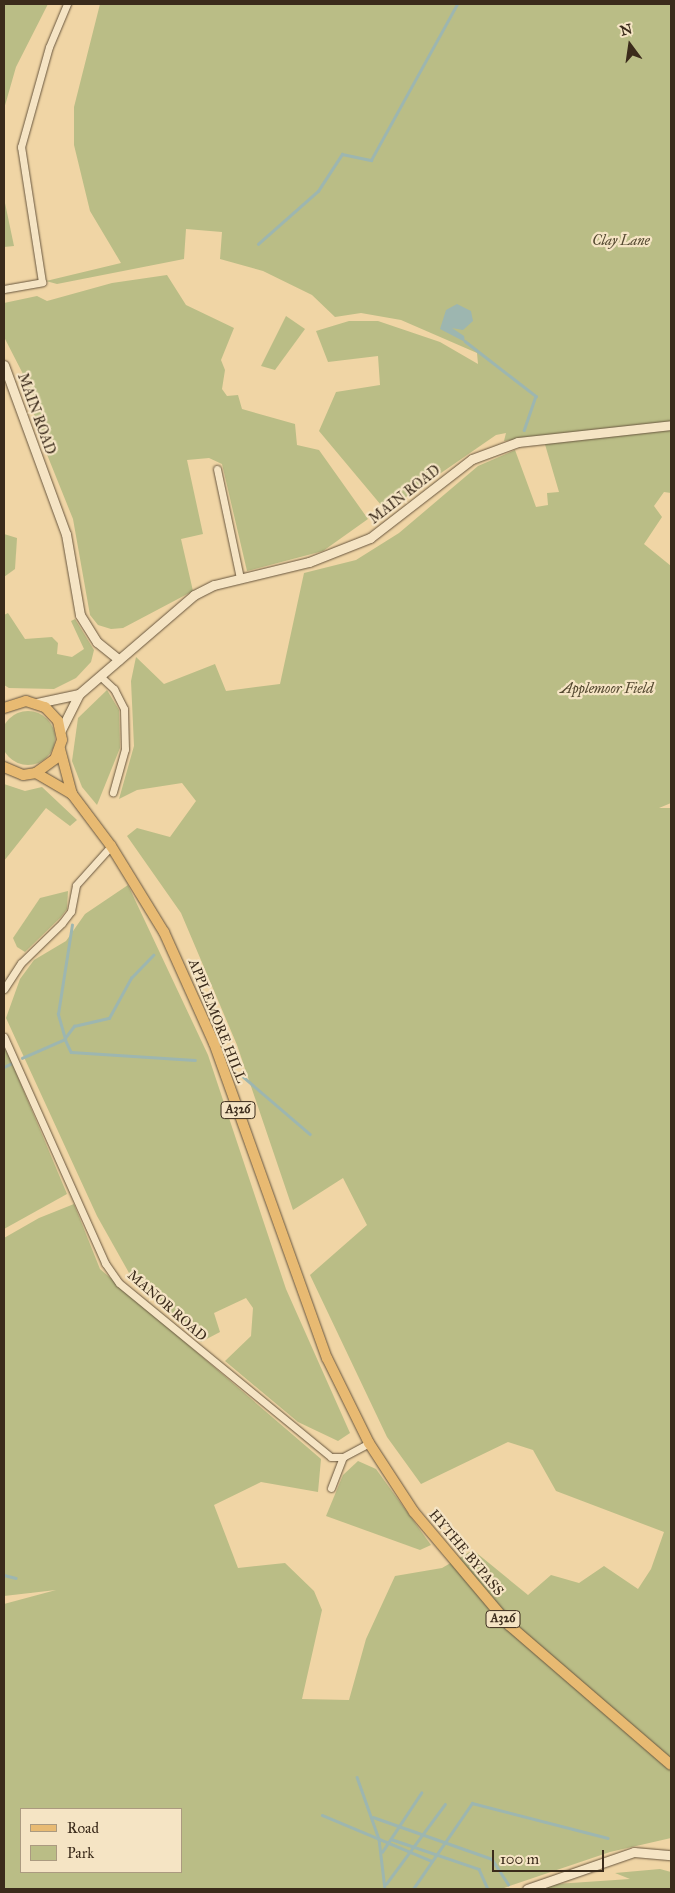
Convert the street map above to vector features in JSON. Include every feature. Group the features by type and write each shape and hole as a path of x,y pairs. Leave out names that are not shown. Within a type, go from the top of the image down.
{"main road":[{"path":"4,697 15,702 36,703 52,713 61,730"},
{"path":"4,708 15,702"},
{"name":"APPLEMORE HILL","path":"61,730 60,749 72,794 111,846 164,932 214,1043 327,1358 369,1443"},
{"path":"4,767 24,775 36,773 55,760 60,749"},
{"name":"APPLEMORE HILL","path":"36,773 72,794"},
{"name":"HYTHE BYPASS","path":"369,1443 414,1512 509,1626 671,1765"}],"street":[{"path":"4,289 42,282 21,147 47,54 67,4"},
{"name":"MAIN ROAD","path":"4,365 8,389 71,553 80,615 97,642 119,660"},
{"name":"MAIN ROAD","path":"61,730 79,694 194,595 240,578 310,562 370,538 472,459 518,442 671,425"},
{"path":"217,469 240,578"},
{"path":"101,677 114,689 124,709 125,749 114,792"},
{"name":"MAIN ROAD","path":"36,703 79,694"},
{"path":"4,988 21,963 62,923 71,911 76,885 111,846"},
{"name":"MANOR ROAD","path":"4,1037 105,1263 119,1283 332,1457 342,1458"},
{"path":"331,1488 342,1458 369,1443"},
{"path":"528,1889 634,1852 671,1855"}],"green space":[{"path":"4,4 48,4 16,67 4,109"},
{"path":"100,4 671,4 671,493 664,492 654,506 662,517 644,544 671,566 671,803 659,808 671,808 671,1838 610,1852 501,1889 4,1889 4,1604 56,1590 4,1596 4,1238 39,1218 74,1204 100,1269 321,1459 318,1492 261,1482 214,1505 238,1568 285,1563 314,1591 322,1610 302,1699 349,1700 366,1639 395,1576 442,1568 473,1550 528,1595 551,1575 579,1583 604,1566 638,1589 651,1569 664,1532 556,1491 533,1450 508,1442 421,1484 387,1437 310,1275 367,1225 343,1178 293,1210 237,1045 181,913 127,836 137,828 170,837 196,801 182,783 137,790 119,799 134,746 131,681 136,657 164,684 215,664 226,691 280,684 304,573 356,560 399,533 478,466 515,450 536,507 548,505 547,493 559,492 544,441 581,432 504,441 506,433 496,435 386,511 319,431 336,392 380,385 378,356 328,362 316,331 349,321 378,321 440,342 478,364 477,353 401,320 361,313 335,317 312,295 263,271 220,259 222,232 186,229 184,259 57,284 46,281 121,263 90,211 74,145 74,107"},
{"path":"5,203 14,246 4,247"},
{"path":"167,275 186,305 234,328 221,360 225,370 222,389 227,396 238,395 242,409 295,424 297,445 319,450 368,519 323,551 247,571 222,464 209,458 187,460 203,534 181,539 193,591 123,628 111,629 98,625 90,615 73,519 42,442 22,372 4,337 4,303 37,296 47,301 112,283"},
{"path":"286,316 305,329 275,370 261,366"},
{"path":"4,534 17,538 15,569 4,577"},
{"path":"8,613 25,639 52,637 58,643 57,654 72,657 84,649 71,621 75,619 94,650 91,662 76,678 54,689 9,688 4,685 4,615"},
{"path":"107,690 119,710 120,748 97,805 82,787 72,761 78,718"},
{"path":"23,711 33,711 43,715 51,723 55,738 51,753 43,761 33,765 23,765 13,761 5,753 1,743 1,733 5,723 13,715"},
{"path":"4,784 25,791 42,787 77,820 70,826 46,808 4,861"},
{"path":"128,885 208,1055 286,1289 350,1433 338,1441 298,1422 225,1361 251,1336 253,1308 246,1298 214,1313 220,1332 201,1342 133,1280 97,1216 6,1018 20,979 34,960 66,941 85,914"},
{"path":"68,891 67,909 61,917 25,952 17,947 13,938 40,898"},
{"path":"4,1044 67,1194 4,1229"},
{"path":"358,1461 376,1469 431,1545 420,1550 326,1516 343,1475"},
{"path":"660,1869 671,1872 671,1889 543,1889 556,1884 630,1879 615,1873"}],"water":[{"path":"457,304 471,311 473,321 463,330 452,328 464,336 465,342 440,329 446,310"}],"waterway":[{"path":"258,244 318,191 342,154 371,160 457,4"},
{"path":"465,341 536,396 524,430"},
{"path":"65,1039 58,1014 72,925"},
{"path":"65,1038 74,1026 109,1018 131,978 153,955"},
{"path":"22,1058 65,1039 71,1052 195,1060"},
{"path":"4,1067 10,1064"},
{"path":"240,1074 310,1134"},
{"path":"4,1575 16,1578"},
{"path":"357,1777 379,1839 385,1889"},
{"path":"382,1852 421,1793"},
{"path":"413,1889 472,1803 608,1838"},
{"path":"386,1884 445,1804"},
{"path":"322,1815 432,1861"},
{"path":"373,1817 492,1859 508,1884"},
{"path":"391,1839 479,1869 488,1889"}],"park label":[{"name":"Clay Lane","path":"621,241"},
{"name":"Applemoor Field","path":"607,689"}]}
